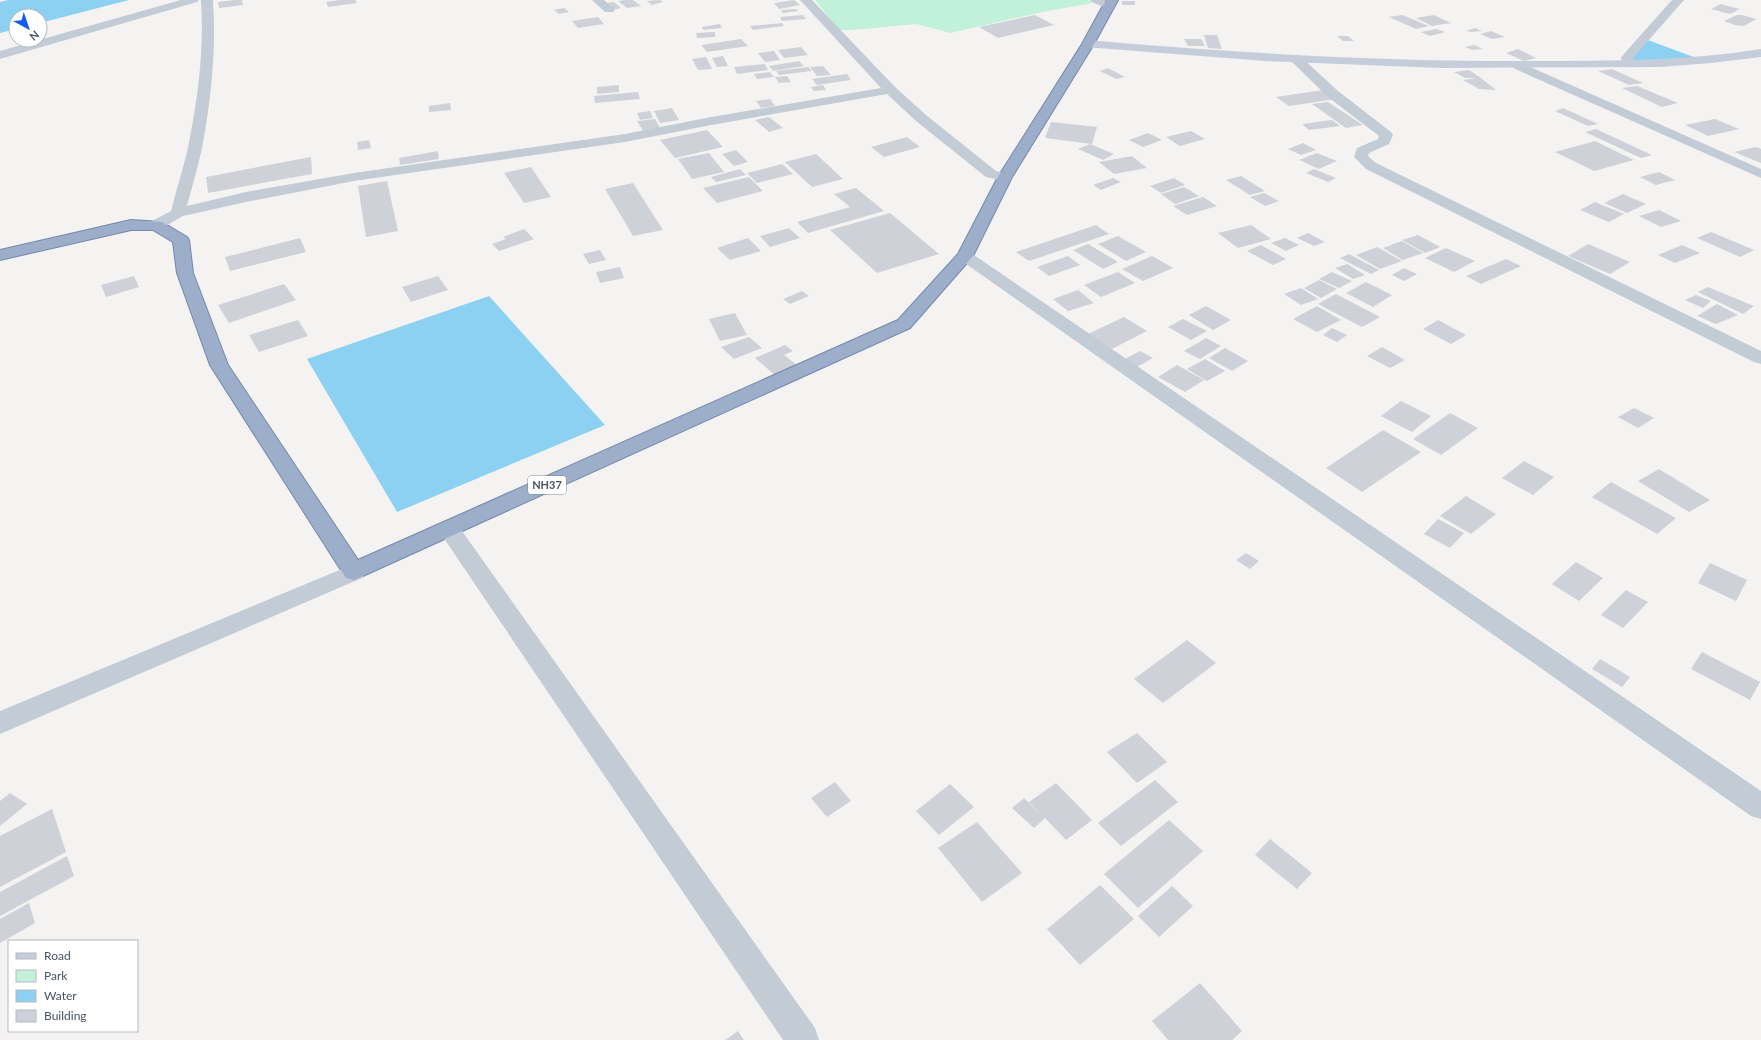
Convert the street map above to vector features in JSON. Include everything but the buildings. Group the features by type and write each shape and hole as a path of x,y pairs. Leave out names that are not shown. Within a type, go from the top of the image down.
{"highway":[{"name":"NH37","path":"354,572 904,324 965,256 1005,177 1088,44 1106,2"},
{"path":"0,256 131,225 156,225 181,240 185,273 219,365 354,572"}],"main road":[{"path":"1088,44 1296,59 1519,66 1708,61 1761,53"}],"street":[{"path":"0,55 194,0"},
{"path":"178,213 197,138 207,70 209,34 207,0"},
{"path":"598,0 609,10"},
{"path":"806,0 890,90 921,118 991,174 1005,177"},
{"path":"1628,64 1627,58 1678,0"},
{"path":"1296,59 1332,94 1386,135 1384,141 1362,151 1360,157 1371,166 1761,358"},
{"path":"1519,66 1761,174"},
{"path":"156,225 178,213 246,197 354,177 625,138 706,122 890,90"},
{"path":"965,256 1761,807"},
{"path":"449,530 803,1040"},
{"path":"0,723 354,572"}],"green space":[{"path":"815,0 1088,0 1093,3 1042,12 950,33 916,24 839,30"}],"water":[{"path":"8,0 129,0 48,21 48,8 8,8 8,31 0,33 0,2"},
{"path":"1648,40 1699,59 1633,62 1631,59"},
{"path":"489,296 605,425 397,512 307,359"}]}
